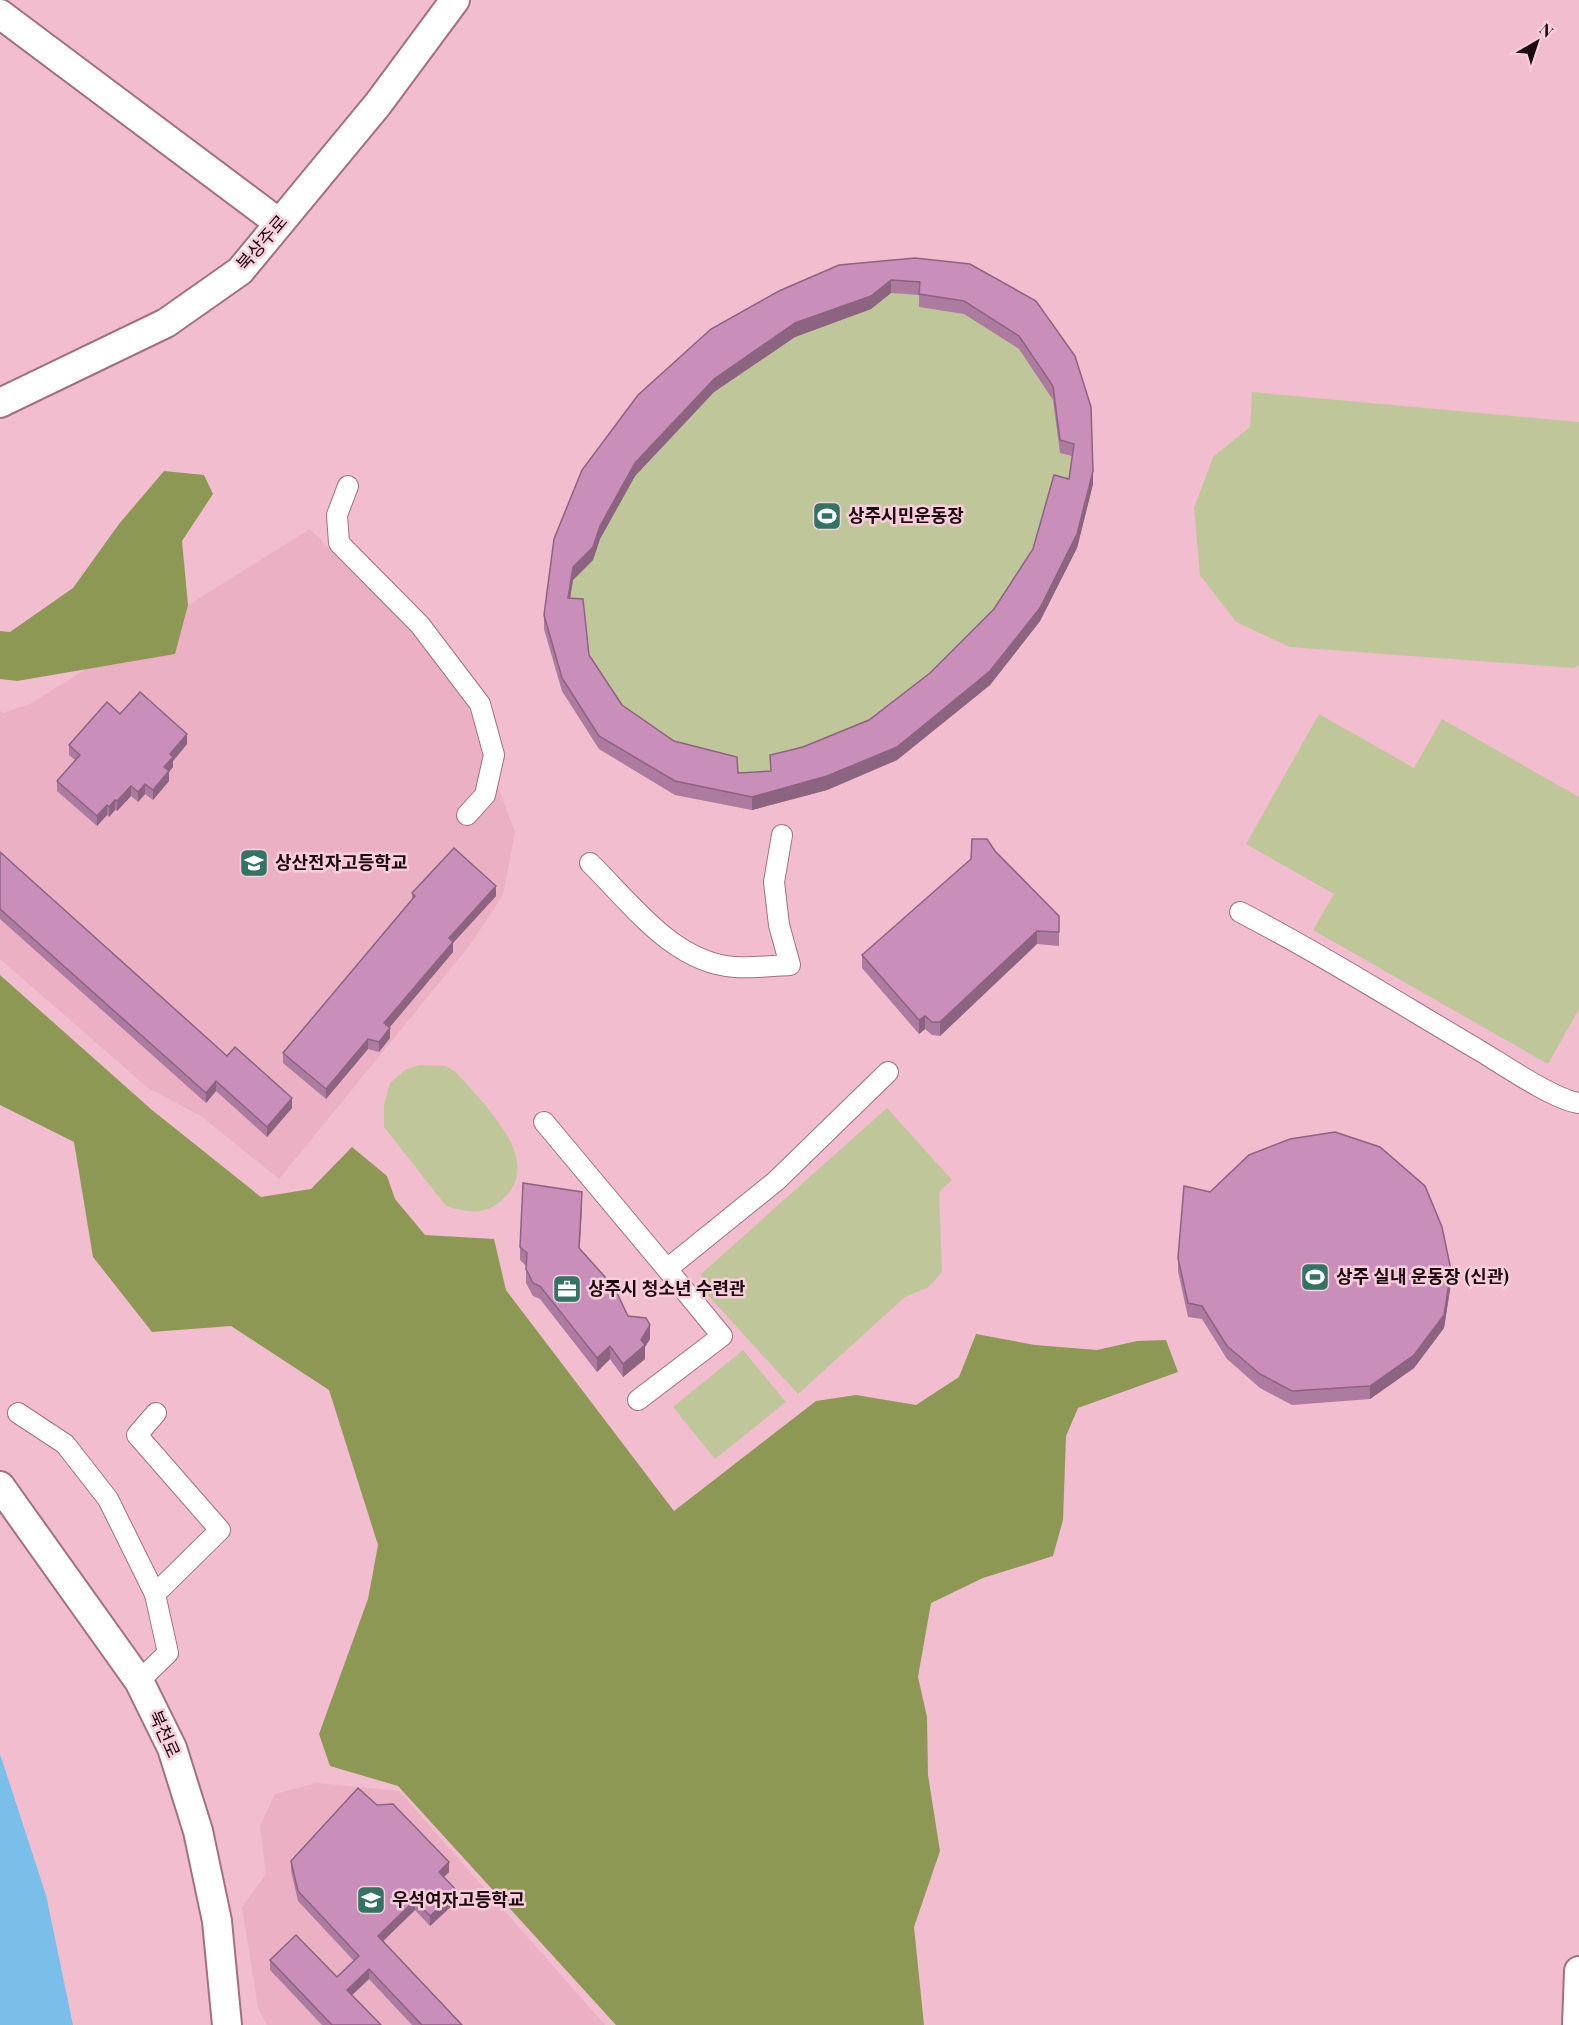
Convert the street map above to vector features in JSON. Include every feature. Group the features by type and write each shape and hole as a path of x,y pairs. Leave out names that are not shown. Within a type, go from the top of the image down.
{"street":[{"name":"북상주로","path":"0,403 166,323 240,271 378,104 455,0"},
{"path":"4,12 279,223"},
{"path":"348,486 337,514 339,543 420,625 480,704 494,755 485,795 467,815"},
{"path":"590,863 664,936 693,957 735,967 790,965 779,925 774,882 782,835"},
{"path":"1240,912 1282,934 1495,1060 1556,1094 1579,1103"},
{"path":"667,1269 776,1181 888,1072"},
{"path":"544,1122 723,1336 638,1400"},
{"path":"18,1413 65,1444 108,1498 155,1594 168,1653 140,1681"},
{"path":"155,1594 220,1530 137,1435 156,1413"},
{"name":"북천로","path":"0,1486 140,1681 172,1748 198,1831 217,1921 227,2025"},
{"path":"1577,2025 1579,1971"}],"shaded area":[{"name":"상산전자고등학교","path":"310,529 413,633 468,707 515,832 503,895 470,945 279,1179 201,1116 148,1088 0,959 0,711 3,713 30,704"},
{"name":"우석여자고등학교","path":"317,1783 399,1791 605,2025 267,2025 258,2008 242,1907 266,1874 260,1826 275,1794"}],"green space":[{"name":"상주시민운동장","path":"970,278 1091,420 1093,484 1077,548 1040,621 990,685 897,760 827,790 752,810 675,795 599,749 562,691 544,629 554,552 779,305"},
{"path":"1252,392 1579,422 1579,665 1574,668 1290,647 1236,622 1200,575 1194,508 1213,457 1250,427"},
{"path":"164,471 204,475 213,494 182,541 188,605 175,654 17,681 0,679 0,631 10,632 73,588 119,524"},
{"path":"1319,714 1414,768 1442,719 1579,797 1579,1009 1548,1064 1313,930 1334,894 1246,844"},
{"path":"0,975 152,1110 261,1197 311,1189 352,1147 387,1176 395,1199 425,1235 494,1239 506,1290 674,1511 816,1401 856,1395 916,1405 959,1377 976,1334 1035,1345 1097,1350 1137,1341 1166,1340 1178,1372 1078,1408 1066,1436 1063,1520 1053,1556 983,1578 931,1603 918,1677 927,1717 928,1775 940,1851 914,1927 924,2025 616,2025 398,1786 330,1766 319,1734 368,1599 378,1545 329,1390 231,1326 152,1332 93,1257 74,1142 0,1105"},
{"path":"419,1065 445,1066 456,1072 493,1114 513,1148 517,1165 515,1182 505,1197 491,1207 470,1211 446,1206 384,1127 384,1105 390,1083 405,1070"},
{"path":"887,1108 952,1180 939,1192 942,1272 929,1287 905,1297 798,1394 703,1290 701,1274"},
{"path":"743,1350 786,1402 715,1459 673,1407"}],"water":[{"path":"0,1754 46,1895 73,2025 0,2025"}],"building":[{"path":"915,258 970,264 1036,301 1075,356 1091,407 1093,471 1077,534 1040,608 990,671 897,747 827,776 752,797 675,781 599,736 562,678 544,615 554,539 582,470 638,395 711,329 779,291 839,265","holes":["891,280 920,282 919,294 964,301 1019,336 1053,386 1060,440 1074,444 1069,479 1054,475 1033,549 994,609 930,673 869,720 803,747 770,755 771,771 738,773 737,757 674,741 622,705 589,655 583,599 568,598 573,567 593,547 600,526 635,463 714,379 795,323 871,296"]},
{"path":"140,692 187,734 170,754 173,757 164,767 169,771 153,790 145,784 138,792 131,786 117,801 115,800 109,807 107,805 97,816 57,781 80,755 69,745 107,702 120,714"},
{"path":"972,839 987,839 995,851 1059,916 1059,932 1037,931 940,1022 932,1022 925,1016 919,1020 862,955 971,859"},
{"path":"454,848 496,886 449,938 453,942 384,1023 390,1028 379,1042 368,1039 326,1089 283,1053 415,896 412,893"},
{"path":"0,852 227,1056 235,1047 292,1098 267,1127 216,1081 206,1093 0,909"},
{"name":"상주 실내 운동장 (신관)","path":"1335,1132 1380,1147 1425,1186 1442,1227 1451,1270 1444,1315 1414,1355 1370,1386 1292,1391 1260,1374 1227,1346 1202,1306 1188,1303 1178,1258 1184,1186 1210,1192 1249,1155 1290,1139"},
{"name":"상주시 청소년 수련관","path":"523,1183 582,1192 579,1248 614,1287 628,1316 646,1318 650,1325 641,1340 645,1345 623,1364 610,1346 597,1358 540,1286 533,1283 526,1269 527,1253 520,1247"},
{"path":"358,1788 377,1805 393,1804 449,1862 439,1872 457,1891 430,1916 415,1900 378,1936 462,2025 422,2025 369,1969 347,1990 381,2025 332,2025 270,1960 296,1935 337,1977 359,1956 298,1891 291,1861"}],"place":[{"name":"상주시민운동장","path":"827,516"},
{"name":"상산전자고등학교","path":"254,863"},
{"name":"상주 실내 운동장 (신관)","path":"1315,1277"},
{"name":"상주시 청소년 수련관","path":"567,1289"},
{"name":"우석여자고등학교","path":"371,1900"}]}
